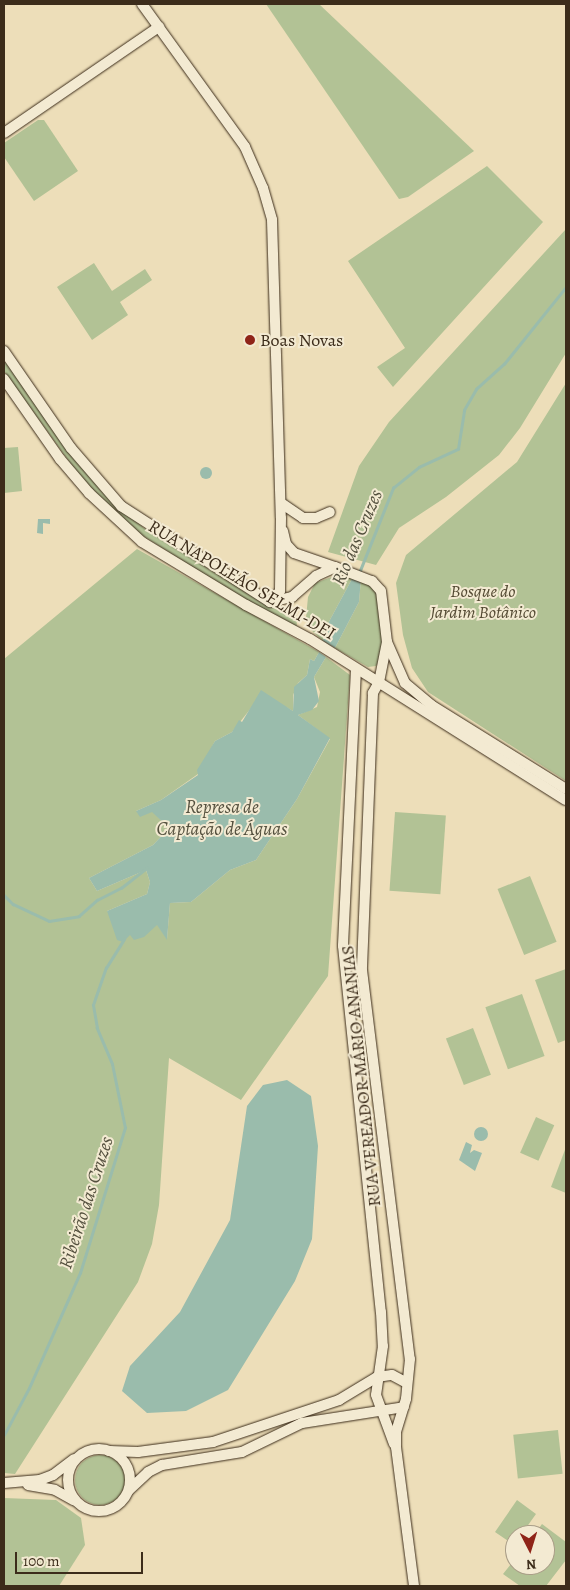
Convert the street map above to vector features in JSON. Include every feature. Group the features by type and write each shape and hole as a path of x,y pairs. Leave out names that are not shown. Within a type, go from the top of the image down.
{"street":[{"path":"142,4 229,123 254,165 272,220 276,405 281,518 280,591 270,602"},
{"path":"4,133 159,27"},
{"name":"RUA NAPOLEÃO SELMI-DEI","path":"4,351 71,448 121,506 270,602 281,602 299,593 316,576 340,568"},
{"name":"RUA NAPOLEÃO SELMI-DEI","path":"4,379 60,459 89,493 142,542 246,605 313,641 566,800"},
{"path":"281,503 303,518 316,518 330,512"},
{"path":"281,518 286,544 310,560 340,568 372,581 381,591 387,642 404,683 417,695 566,789"},
{"name":"RUA VEREADOR MÁRIO ANANIAS","path":"387,642 379,682 372,693 362,970 410,1359 404,1407 396,1431 396,1447 414,1586"},
{"name":"RUA VEREADOR MÁRIO ANANIAS","path":"356,669 343,946 381,1312 383,1346 376,1377 376,1396 396,1447"},
{"path":"8,1483 53,1475 75,1458 94,1450 138,1452 213,1442 339,1400 376,1377 392,1375 407,1382"},
{"path":"8,1483 55,1490 90,1510 106,1511 120,1503 129,1490 148,1472 162,1465 242,1452 302,1423 382,1413 404,1407"},
{"path":"108,1451 124,1462 130,1480 129,1490"},
{"path":"75,1458 68,1478 69,1488 79,1504"}],"green space":[{"path":"266,4 319,4 474,151 408,197 399,199"},
{"path":"38,120 44,120 78,171 34,201 4,157 4,143"},
{"path":"487,166 543,222 393,387 377,367 405,348 348,261"},
{"path":"566,229 566,353 520,428 499,455 446,497 399,528 376,565 328,552 359,466 389,422"},
{"path":"94,263 112,291 145,269 152,280 120,302 128,315 92,340 57,287"},
{"path":"4,360 64,446 115,504 144,528 266,605 281,610 296,608 297,629 248,602 140,534 86,485 4,371"},
{"name":"Bosque do Jardim Botânico","path":"566,383 566,781 428,692 412,668 403,635 396,583 406,555 517,462"},
{"path":"18,447 22,491 4,493 4,448"},
{"path":"137,549 319,652 314,661 310,659 307,675 298,683 293,695 293,711 286,707 255,703 232,732 215,741 198,774 161,800 136,811 152,811 169,828 153,845 89,878 97,891 146,870 150,882 147,894 107,911 130,935 157,924 167,939 170,903 191,902 230,870 256,860 297,799 330,739 298,715 317,707 320,692 314,677 326,657 350,675 328,976 241,1100 169,1058 159,1205 152,1244 138,1282 15,1474 4,1473 4,659"},
{"path":"340,574 353,577 325,629 323,641 311,630 306,618 308,597 315,583"},
{"path":"361,579 375,585 382,607 382,659 376,666 368,667 335,648 359,602"},
{"path":"395,812 446,816 440,894 389,891"},
{"path":"530,876 557,942 524,955 498,889"},
{"path":"566,969 566,1040 558,1043 535,980"},
{"path":"522,994 545,1056 508,1069 485,1007"},
{"path":"473,1028 491,1075 464,1085 446,1038"},
{"path":"536,1117 554,1125 538,1161 520,1153"},
{"path":"566,1147 566,1193 551,1187"},
{"path":"558,1430 563,1474 518,1478 513,1435"},
{"path":"95,1455 105,1455 118,1462 125,1475 125,1485 118,1498 105,1505 95,1505 86,1501 79,1494 75,1485 75,1475 79,1466 86,1459"},
{"path":"4,1498 56,1500 81,1518 85,1545 59,1586 4,1586"},
{"path":"517,1500 536,1514 528,1525 505,1525 505,1539 495,1532"},
{"path":"555,1534 566,1542 566,1560 555,1574"},
{"path":"505,1572 505,1575 554,1575 546,1586 520,1586 503,1574"}],"water":[{"path":"208,467 211,468 211,478 204,479 201,478 200,471 201,468"},
{"path":"38,519 50,519 50,524 43,523 43,534 37,533"},
{"path":"353,577 361,579 359,602 335,648 323,641 325,629"},
{"name":"Represa de Captação de Águas","path":"319,652 326,657 314,677 319,701 312,710 298,715 330,738 297,799 256,860 230,870 191,902 170,903 167,940 157,925 144,937 134,940 130,935 123,942 117,940 107,911 147,894 150,882 146,870 97,891 89,878 153,845 169,828 152,812 140,817 136,811 161,800 198,775 197,770 215,741 232,732 239,720 242,722 261,690 293,711 294,687 307,675 310,659 314,661"},
{"path":"287,1080 311,1096 318,1146 312,1239 295,1281 228,1390 186,1411 147,1413 122,1391 130,1366 180,1312 230,1220 247,1106 263,1085"},
{"path":"481,1127 486,1129 488,1134 486,1139 481,1141 476,1139 474,1134 476,1129"},
{"path":"466,1142 472,1145 470,1153 474,1150 482,1153 475,1171 459,1160"}],"waterway":[{"name":"Rio das Cruzes","path":"359,573 393,488 419,467 458,449 464,410 476,389 504,364 566,287"},
{"path":"4,895 13,904 49,921 79,916 97,900 121,888 147,868"},
{"name":"Ribeirão das Cruzes","path":"4,1435 29,1388 80,1273 125,1128 112,1064 97,1028 93,1005 106,968 124,939"}],"place":[{"name":"Boas Novas","path":"250,340"}]}
